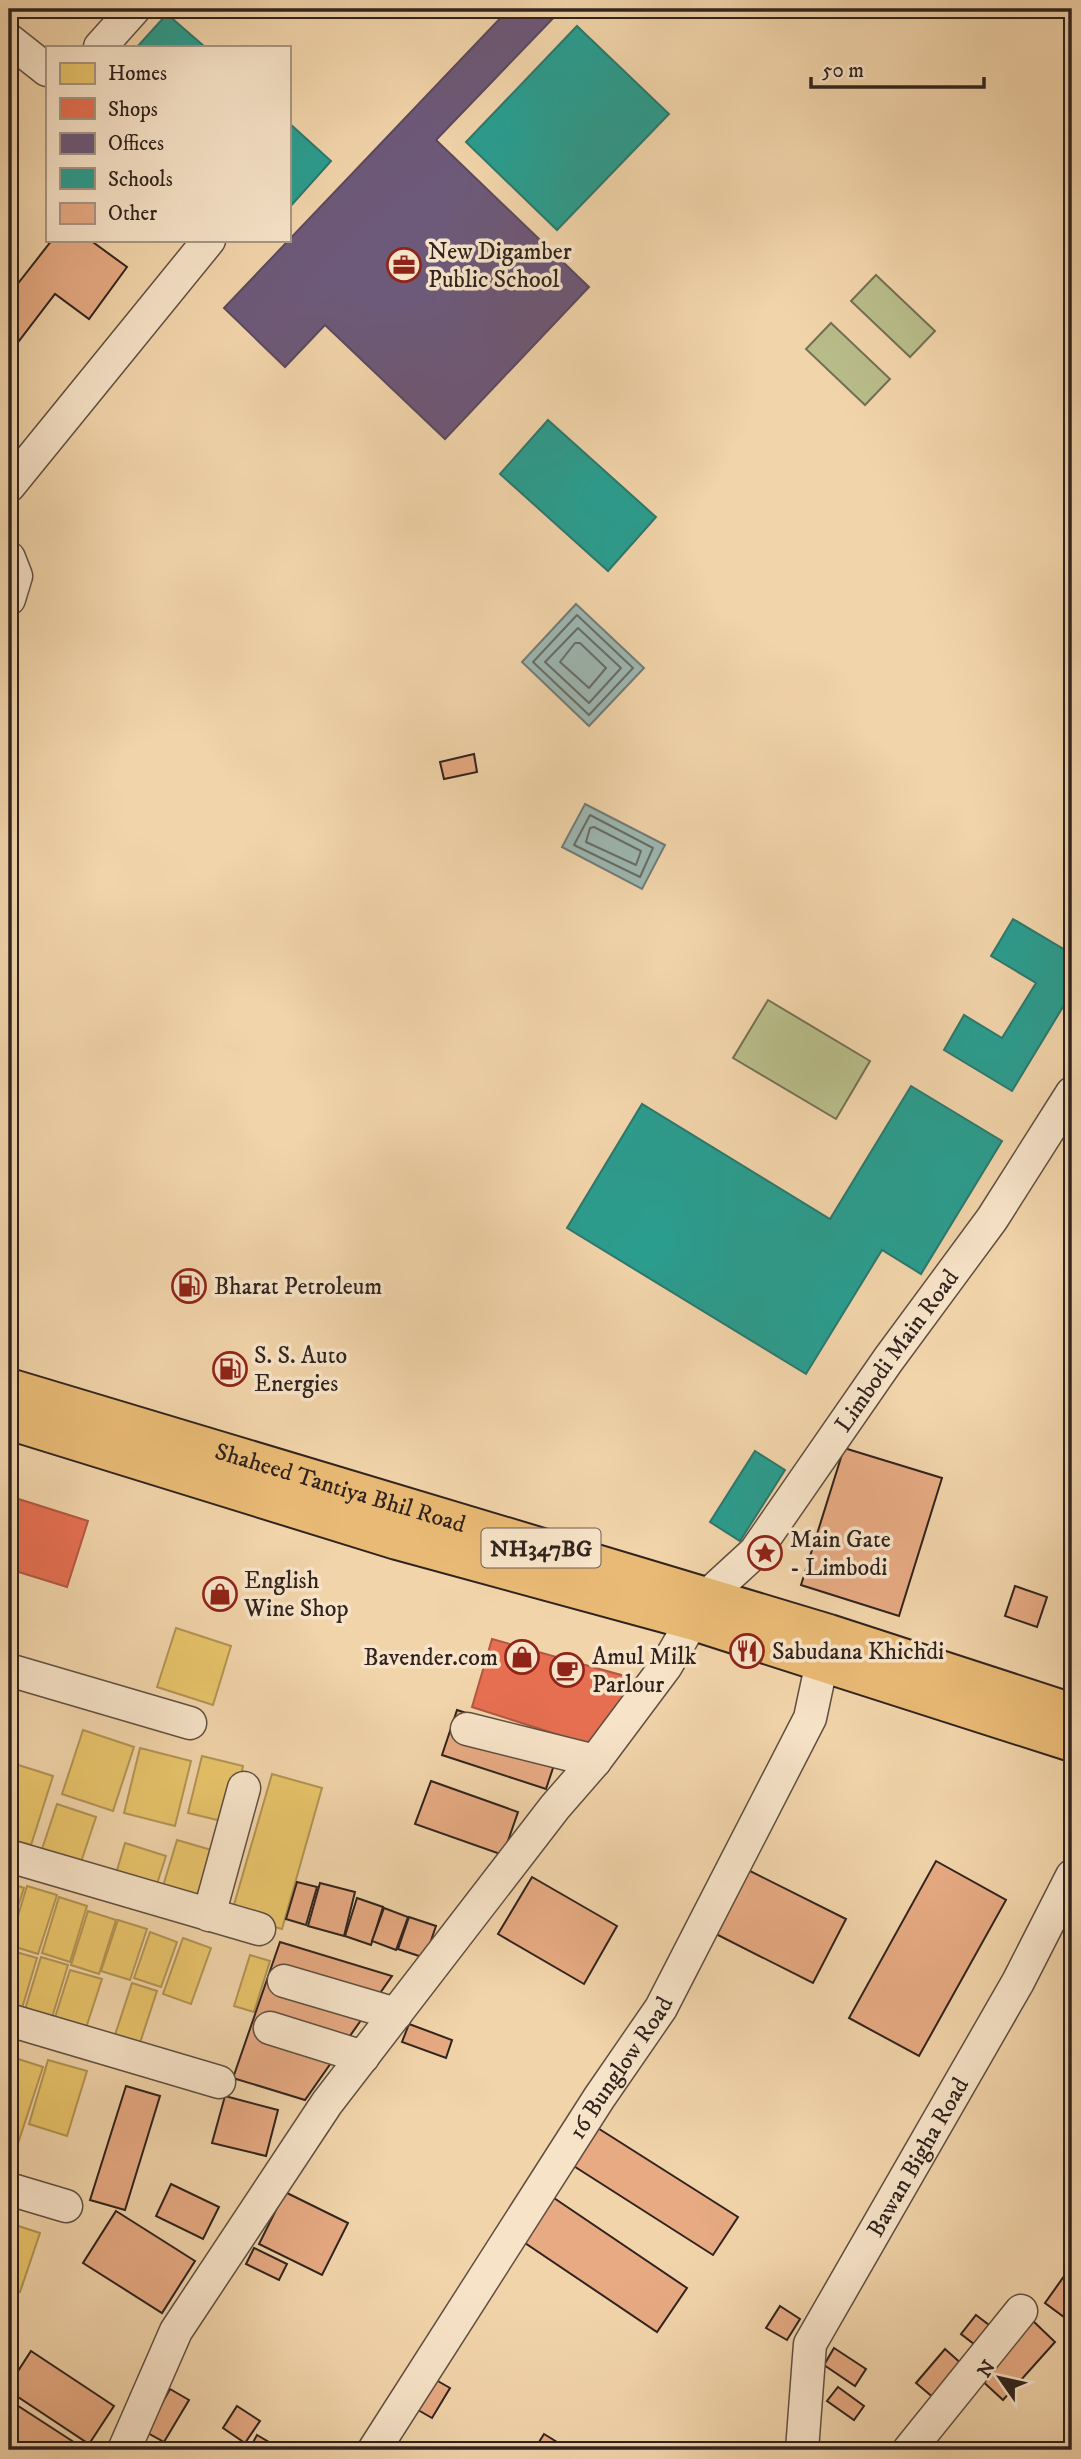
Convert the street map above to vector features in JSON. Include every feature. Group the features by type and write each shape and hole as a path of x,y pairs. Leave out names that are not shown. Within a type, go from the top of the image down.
{"main road":[{"name":"Shaheed Tantiya Bhil Road","path":"9,1388 700,1609 1072,1713"},
{"name":"Shaheed Tantiya Bhil Road","path":"9,1420 397,1541 700,1609 822,1662 1072,1742"}],"street":[{"path":"101,46 134,9"},
{"path":"9,40 46,69"},
{"path":"9,486 207,242"},
{"path":"9,558 16,576 9,599"},
{"name":"Limbodi Main Road","path":"124,2450 176,2331 327,2103 555,1807 595,1761 666,1666 700,1609 755,1552 888,1360 992,1219 1072,1093"},
{"name":"16 Bunglow Road","path":"374,2450 599,2098 661,2008 810,1718 822,1662"},
{"path":"9,1670 190,1723"},
{"path":"467,1729 595,1761"},
{"path":"209,1915 244,1788"},
{"path":"9,1856 259,1929"},
{"name":"Bawan Bigha Road","path":"802,2450 810,2344 1018,1982 1072,1876"},
{"path":"284,1981 396,2014"},
{"path":"9,2020 219,2082"},
{"path":"270,2028 363,2057"},
{"path":"9,2189 66,2206"},
{"path":"909,2450 1021,2311"}],"green space":[{"path":"876,275 935,331 910,357 851,301"},
{"path":"831,323 890,379 865,405 806,349"},
{"path":"768,1000 870,1061 836,1119 733,1058"}],"water":[{"path":"576,604 644,668 589,726 522,662"},
{"path":"585,804 665,845 642,889 562,847"}],"building: Homes":[{"path":"176,1628 231,1646 213,1705 157,1687"},
{"path":"9,1691 17,1694 9,1720"},
{"path":"83,1730 134,1747 113,1811 62,1794"},
{"path":"140,1748 191,1761 175,1826 124,1813"},
{"path":"202,1756 243,1766 230,1823 188,1813"},
{"path":"9,1762 53,1776 31,1845 9,1839"},
{"path":"272,1774 322,1788 282,1929 231,1915"},
{"path":"57,1804 96,1817 78,1871 39,1858"},
{"path":"177,1840 215,1851 198,1908 160,1896"},
{"path":"125,1843 166,1856 155,1890 115,1877"},
{"path":"9,1883 24,1888 9,1934"},
{"path":"27,1886 57,1895 38,1954 9,1945"},
{"path":"59,1897 87,1906 70,1962 42,1953"},
{"path":"88,1911 116,1920 99,1974 71,1965"},
{"path":"118,1920 147,1929 130,1980 101,1971"},
{"path":"150,1932 177,1942 161,1987 134,1978"},
{"path":"183,1938 211,1948 191,2004 163,1994"},
{"path":"9,1950 37,1958 20,2015 9,2012"},
{"path":"250,1955 270,1961 254,2012 234,2006"},
{"path":"41,1957 68,1965 50,2024 23,2016"},
{"path":"70,1970 102,1979 83,2037 52,2027"},
{"path":"132,1983 157,1991 138,2049 113,2041"},
{"path":"9,2056 43,2067 9,2171"},
{"path":"48,2060 87,2071 67,2136 29,2124"},
{"path":"9,2223 40,2233 20,2292 9,2288"}],"building: Shops":[{"path":"9,1496 88,1521 67,1587 9,1569"},
{"path":"492,1639 632,1678 622,1713 593,1746 472,1707"}],"building: Offices":[{"path":"509,9 562,9 436,140 589,287 445,439 325,325 285,367 224,308 287,242 290,242 290,239"}],"building: Schools":[{"path":"167,14 204,46 138,46"},
{"path":"577,26 669,114 557,230 466,142"},
{"path":"290,124 331,161 290,207"},
{"path":"548,420 656,517 608,571 500,474"},
{"path":"1013,919 1072,954 1072,992 1012,1091 944,1050 964,1015 1002,1038 1036,983 991,956"},
{"path":"911,1086 1002,1141 921,1274 882,1250 806,1374 567,1228 642,1104 830,1219"},
{"path":"755,1451 785,1470 740,1541 710,1522"}],"building: Other":[{"path":"50,242 93,242 127,267 89,319 55,294 9,354 9,295"},
{"path":"474,754 477,772 444,779 440,762"},
{"path":"844,1448 942,1478 899,1616 801,1585"},
{"path":"1015,1586 1047,1597 1037,1627 1005,1616"},
{"path":"457,1710 561,1744 546,1789 442,1755"},
{"path":"431,1781 518,1812 503,1855 415,1824"},
{"path":"936,1861 1006,1900 919,2056 849,2018"},
{"path":"744,1868 846,1919 813,1983 712,1932"},
{"path":"532,1877 617,1926 584,1984 498,1934"},
{"path":"297,1882 317,1887 306,1925 286,1919"},
{"path":"320,1883 355,1892 344,1936 308,1926"},
{"path":"357,1898 383,1907 371,1945 345,1936"},
{"path":"384,1908 408,1917 396,1950 372,1941"},
{"path":"409,1917 436,1926 425,1958 398,1949"},
{"path":"280,1942 392,1976 305,2100 233,2078"},
{"path":"409,2024 452,2040 446,2058 402,2042"},
{"path":"126,2086 160,2096 125,2210 90,2200"},
{"path":"225,2096 278,2110 266,2156 212,2143"},
{"path":"593,2125 738,2217 713,2255 569,2163"},
{"path":"171,2184 219,2207 203,2239 156,2216"},
{"path":"285,2192 348,2223 322,2275 259,2244"},
{"path":"551,2196 687,2288 657,2332 522,2241"},
{"path":"116,2211 195,2261 162,2313 83,2263"},
{"path":"254,2248 287,2264 279,2280 246,2264"},
{"path":"1072,2265 1072,2323 1045,2303"},
{"path":"780,2306 800,2319 787,2340 766,2328"},
{"path":"976,2315 997,2331 983,2351 961,2334"},
{"path":"1031,2319 1055,2342 1003,2400 978,2377"},
{"path":"834,2348 866,2369 855,2386 824,2365"},
{"path":"945,2349 963,2365 935,2399 916,2383"},
{"path":"31,2351 114,2406 89,2444 9,2391 9,2385"},
{"path":"436,2380 450,2388 432,2418 418,2410"},
{"path":"838,2387 864,2406 854,2420 827,2401"},
{"path":"170,2389 189,2400 164,2442 146,2432"},
{"path":"9,2400 86,2450 9,2450"},
{"path":"237,2406 260,2421 245,2443 223,2428"},
{"path":"544,2434 570,2450 534,2450"},
{"path":"257,2435 279,2448 278,2450 258,2450 251,2446"}],"place":[{"name":"New Digamber Public School","path":"404,265"},
{"name":"Bharat Petroleum","path":"189,1286"},
{"name":"S. S. Auto Energies","path":"230,1369"},
{"name":"Main Gate - Limbodi","path":"765,1553"},
{"name":"English Wine Shop","path":"220,1594"},
{"name":"Sabudana Khichdi","path":"747,1651"},
{"name":"Bavender.com","path":"522,1657"},
{"name":"Amul Milk Parlour","path":"567,1670"}]}
